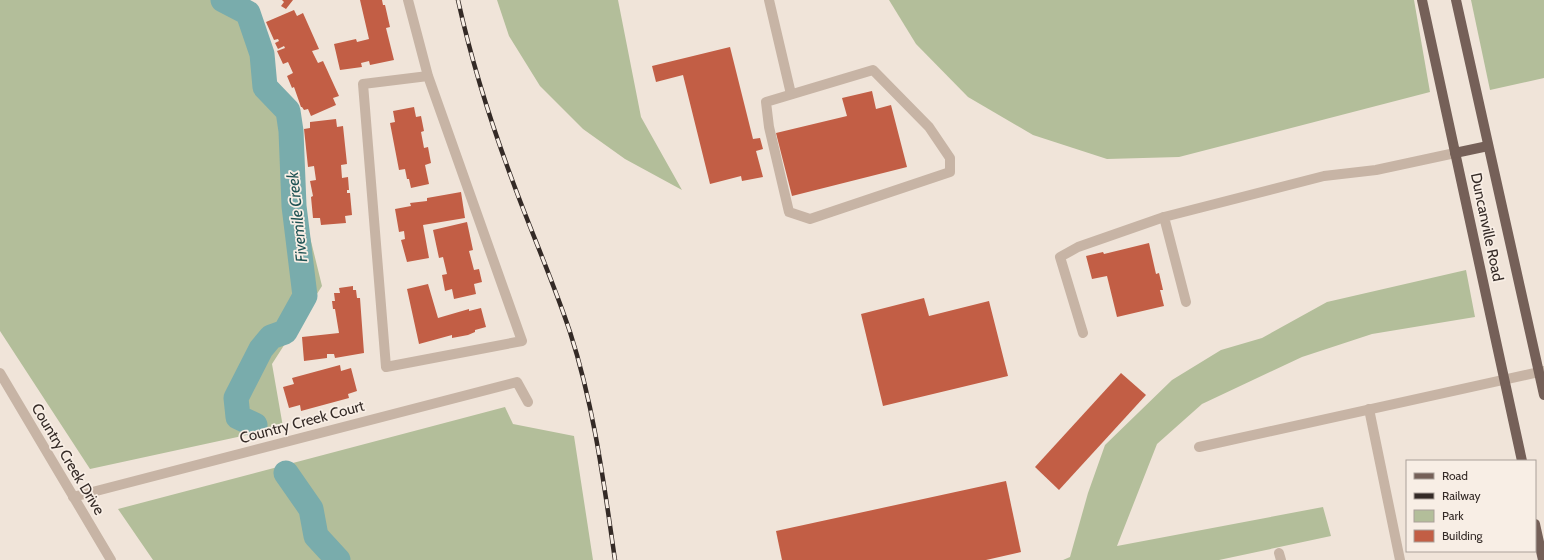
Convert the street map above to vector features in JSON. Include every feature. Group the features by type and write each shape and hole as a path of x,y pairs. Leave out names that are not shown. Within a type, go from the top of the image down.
{"main road":[{"name":"Duncanville Road","path":"1422,0 1522,460"},
{"name":"Duncanville Road","path":"1456,0 1488,146 1541,372 1544,395"},
{"path":"1455,153 1488,146"},
{"path":"1536,528 1543,560"}],"street":[{"path":"408,0 428,76 522,341 386,367 363,84 428,76"},
{"path":"768,0 791,94"},
{"path":"873,70 929,127 950,158 950,172 810,219 789,212 769,127 766,102 791,94 873,70"},
{"path":"1083,334 1060,257 1078,247 1164,217 1324,176 1376,170 1455,153"},
{"path":"1164,217 1186,302"},
{"path":"1199,447 1541,372"},
{"name":"Country Creek Drive","path":"0,373 111,560"},
{"name":"Country Creek Court","path":"73,497 517,382 528,402"},
{"path":"1369,409 1400,560"}],"green space":[{"path":"0,0 238,0 254,9 322,286 272,364 283,427 90,469 0,331"},
{"path":"497,0 618,0 641,117 682,190 625,159 583,129 540,86 509,36"},
{"path":"889,0 1414,0 1430,92 1179,157 1107,159 1033,135 968,97 916,44"},
{"path":"1471,0 1544,0 1544,78 1490,90"},
{"path":"1466,270 1475,317 1372,334 1302,357 1202,404 1157,444 1117,546 1323,507 1331,536 1219,560 1063,560 1070,557 1088,493 1105,445 1172,380 1221,350 1262,338 1327,302"},
{"path":"505,407 513,424 574,436 593,560 153,560 118,509"}],"building":[{"path":"282,0 293,0 286,9 281,6 284,2"},
{"path":"360,0 382,0 383,5 385,5 390,27 386,28 394,60 370,65 369,61 361,63 362,67 340,70 334,44 356,39 357,42 369,39"},
{"path":"294,10 297,16 303,13 319,49 312,51 318,63 323,61 339,96 333,98 336,105 311,116 308,109 304,110 301,107 294,87 292,88 287,76 293,73 288,62 283,64 277,51 285,48 284,46 278,49 275,43 279,41 278,39 274,40 266,22"},
{"path":"730,47 753,139 760,138 763,149 756,151 763,177 742,181 741,176 710,184 683,75 656,82 652,66"},
{"path":"872,91 876,109 891,105 907,167 792,196 776,133 847,116 842,98"},
{"path":"414,107 416,117 421,116 424,131 421,132 424,148 428,147 431,163 425,165 429,184 411,188 405,169 399,170 390,123 395,122 393,111"},
{"path":"336,119 337,127 343,126 347,164 341,165 342,178 348,177 349,190 347,190 347,193 350,193 352,215 345,216 346,223 321,225 320,218 313,218 311,197 313,196 310,181 316,180 314,166 308,167 304,129 310,128 310,122"},
{"path":"461,192 465,218 423,225 429,258 407,262 401,240 405,239 404,231 399,232 395,209 411,206 410,203 427,201 427,198"},
{"path":"467,222 473,250 469,251 474,270 479,269 482,282 474,284 476,294 454,299 452,289 445,291 442,275 447,274 443,257 439,258 433,230"},
{"path":"1149,243 1156,274 1159,273 1163,290 1160,290 1164,306 1117,317 1107,276 1092,279 1086,256 1103,252 1104,254"},
{"path":"428,284 438,318 469,309 469,311 481,308 486,327 475,330 475,332 468,335 452,338 452,335 419,344 407,289"},
{"path":"353,286 353,290 356,290 357,298 360,298 364,353 335,358 334,354 327,354 327,358 304,361 302,337 339,333 335,309 333,309 332,301 335,301 334,293 340,293 339,288"},
{"path":"924,298 929,316 989,301 1008,376 883,406 861,314"},
{"path":"340,365 341,371 351,368 357,391 348,394 349,398 301,411 300,405 289,408 283,387 294,384 292,378"},
{"path":"1121,373 1146,395 1059,490 1035,467"},
{"path":"1006,481 1021,552 986,560 782,560 776,531"}],"waterway":[{"name":"Fivemile Creek","path":"223,0 248,13 262,54 265,87 288,111 291,131 294,206 305,296 285,332 271,337 261,349 236,398 238,417 255,425"},
{"name":"Fivemile Creek","path":"286,473 311,509 316,536 338,560"}],"railway":[{"path":"458,0 481,88 495,131 517,194 563,312 586,388 607,503 615,560"}]}
